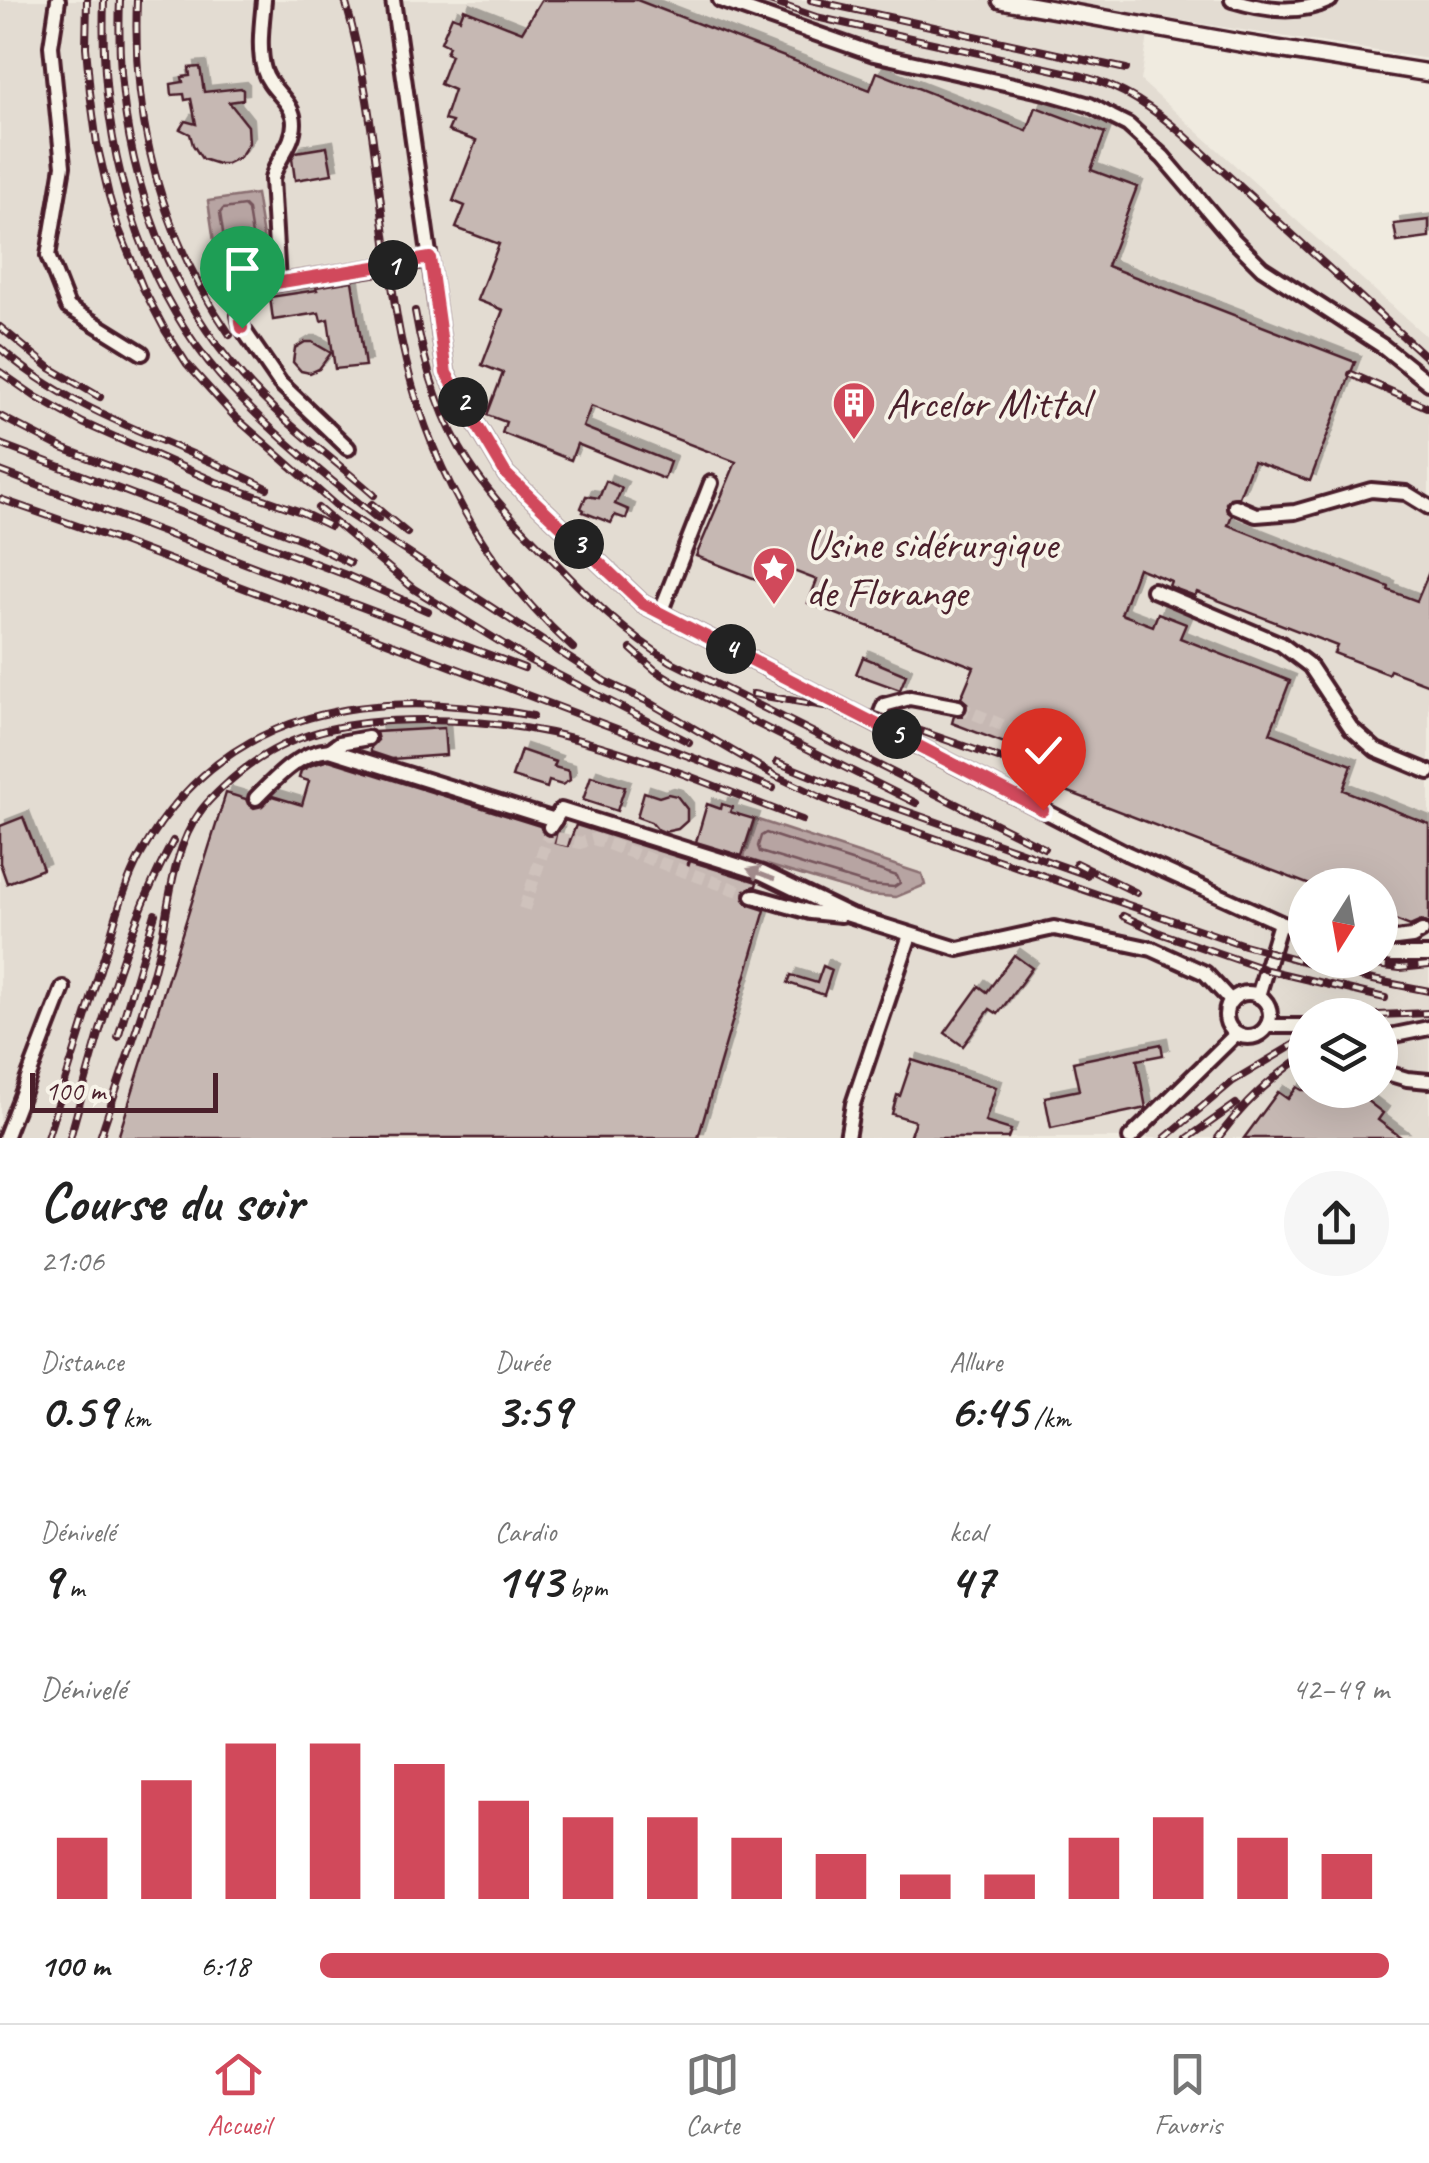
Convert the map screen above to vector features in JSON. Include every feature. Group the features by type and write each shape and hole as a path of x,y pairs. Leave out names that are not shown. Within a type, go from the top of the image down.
{"main road":[{"path":"1001,0 1429,73"}],"lane":[{"path":"58,0 51,46 63,166 48,256 68,307 142,353"},
{"path":"264,0 263,68 271,87 292,109 294,124 292,138 274,166 272,179 278,283"},
{"path":"393,0 446,373 506,474 643,604 1128,854 1288,927"},
{"path":"720,0 874,54 1058,96 1112,116 1163,156 1262,268 1384,347 1429,383"},
{"path":"1232,0 1284,10 1304,9 1330,0"},
{"path":"348,448 280,383 242,328 239,315 244,297 257,286 430,258"},
{"path":"660,613 711,483"},
{"path":"1236,506 1256,515 1296,512 1372,490 1406,494 1429,507"},
{"path":"1152,590 1281,644 1310,666 1351,728 1376,750 1429,772"},
{"path":"876,723 884,705 910,698 958,708"},
{"path":"256,798 304,756 368,738"},
{"path":"330,750 552,824 561,810 762,873 849,916 958,949 1054,928 1152,950 1205,973 1231,1001"},
{"path":"753,896 810,912 849,916"},
{"path":"1258,996 1280,923"},
{"path":"1398,939 1422,931"},
{"path":"847,1138 853,1104 910,934"},
{"path":"1398,955 1429,954"},
{"path":"5,1138 62,988"},
{"path":"1244,994 1258,996 1270,1012 1267,1026 1250,1037 1236,1034 1226,1016 1231,1001 1244,994"},
{"path":"1267,1026 1288,1026"},
{"path":"1398,1034 1429,1028"},
{"path":"1130,1138 1236,1034"},
{"path":"1398,1077 1429,1081"}],"shaded area":[{"path":"0,0 1429,0 1429,59 1151,16 1141,81 1429,339 1429,1138 0,1138"}],"water":[{"path":"256,194 268,267 254,269 254,275 246,280 233,278 231,272 217,275 208,201"},
{"path":"755,819 922,874 925,885 896,897 867,895 744,858"}],"building":[{"name":"Arcelor Mittal","path":"541,0 637,0 870,90 877,72 1027,131 1036,107 1105,133 1091,170 1137,187 1107,266 1355,362 1310,481 1253,461 1239,497 1226,503 1232,515 1228,525 1417,601 1429,572 1429,685 1334,653 1337,646 1197,592 1195,596 1176,589 1169,586 1171,581 1138,568 1121,614 1153,626 1158,613 1186,624 1180,638 1290,681 1270,733 1352,765 1343,790 1429,824 1429,924 1421,921 1410,926 1398,921 1398,868 1288,868 1288,877 1025,775 1033,754 952,723 954,716 962,716 968,710 961,698 974,667 808,603 817,580 791,570 779,588 696,556 736,462 591,406 583,427 670,462 664,479 577,444 571,460 502,433 506,422 487,415 503,373 482,365 503,310 477,300 499,244 456,228 465,206 453,201 476,141 448,131 452,122 444,120 454,90 440,84 451,55 446,53 449,46 441,42 452,16 460,19 464,9 522,32"},
{"path":"200,67 204,92 243,90 243,100 229,102 248,126 249,143 240,157 226,164 202,159 190,134 180,129 185,121 196,124 191,99 185,100 184,94 172,95 171,84 190,76 189,68"},
{"path":"327,147 332,174 295,180 292,158 296,152"},
{"path":"1429,220 1429,238 1397,242 1394,224"},
{"path":"352,281 365,366 335,369 328,319 321,321 319,313 273,320 270,297"},
{"path":"305,342 331,353 319,369 310,373 301,371 293,362 295,348"},
{"path":"606,481 622,488 615,504 629,510 626,519 615,515 611,523 583,512 586,496 599,498"},
{"path":"863,657 906,675 900,690 856,674"},
{"path":"444,728 446,755 392,759 371,752 378,740 376,732"},
{"path":"521,750 556,762 554,767 569,771 570,780 562,785 549,781 547,788 512,777"},
{"path":"329,760 540,826 545,836 558,833 555,843 568,846 576,825 688,860 688,867 690,861 757,882 745,890 744,899 765,910 698,1138 118,1138 226,793 246,799 254,808 272,796 302,805 309,781 299,778 301,771"},
{"path":"591,776 625,787 617,811 583,800"},
{"path":"644,792 659,797 677,796 687,809 687,821 678,829 664,832 637,817"},
{"path":"707,804 721,809 722,804 732,807 730,812 754,819 742,856 696,842"},
{"path":"23,817 43,869 7,883 0,863 0,826"},
{"path":"1014,955 1032,968 998,1014 990,1009 963,1046 945,1033 979,986 987,992"},
{"path":"823,966 832,970 824,995 788,983 791,975 817,983"},
{"path":"1161,1044 1163,1055 1137,1060 1146,1108 1051,1128 1045,1097 1079,1090 1073,1062"},
{"path":"912,1060 996,1087 985,1122 1011,1130 1008,1138 909,1138 915,1121 892,1114"},
{"path":"1278,1092 1288,1099 1288,1108 1376,1108 1383,1113 1378,1120 1402,1138 1244,1138"}],"tunnel":[{"path":"958,707 1036,739"},
{"path":"550,827 548,836 580,843 594,839 753,896"},
{"path":"524,909 548,836"}],"railway":[{"path":"87,0 86,47 97,144 118,227 143,288 187,364 234,416 336,506 606,682 824,799 1244,945 1368,979 1429,991"},
{"path":"104,0 104,50 115,151 143,247 164,293 190,336 238,396 296,451 378,519"},
{"path":"120,0 120,51 132,151 145,200 185,294 211,337 258,393 374,495"},
{"path":"137,0 140,90 156,176 186,258 230,335"},
{"path":"345,0 371,126 401,339 425,426 442,468 485,546 541,616 573,648"},
{"path":"767,0 816,17 1082,76 1124,93 1185,136 1429,360"},
{"path":"811,0 1126,69"},
{"path":"415,311 434,390 469,463 509,515 610,616 672,662 1044,848"},
{"path":"0,327 50,368 100,397"},
{"path":"0,348 60,392 94,410 267,488"},
{"path":"0,372 83,423 216,482 330,526"},
{"path":"1351,374 1429,408"},
{"path":"0,416 62,448 301,539 350,563"},
{"path":"0,444 346,575 428,611"},
{"path":"0,471 524,668"},
{"path":"0,499 773,788"},
{"path":"372,504 407,533"},
{"path":"318,508 414,589 531,661 689,742"},
{"path":"631,649 678,684 916,803"},
{"path":"753,694 872,714 1027,768"},
{"path":"47,1138 134,869 175,805 215,766 260,737 310,718 362,707 418,704 533,716"},
{"path":"100,1138 148,991 174,875 191,826 207,803 232,779 275,749 321,731 370,722 455,721 519,727 615,750 802,820"},
{"path":"777,762 1087,875"},
{"path":"70,1138 126,949 173,841"},
{"path":"1076,863 1137,893"},
{"path":"118,1037 155,914"},
{"path":"1123,916 1267,970 1385,998"},
{"path":"1398,968 1429,965"},
{"path":"1398,1014 1429,1013"},
{"path":"1165,1138 1233,1081 1288,1048"},
{"path":"1218,1138 1237,1114 1288,1067"},
{"path":"1188,1138 1236,1104"}],"place":[{"name":"Arcelor Mittal","path":"854,441"},
{"name":"Usine sidérurgique de Florange","path":"774,606"}],"route":[{"path":"242,328 239,315 244,297 257,286 430,258 446,373 506,474 643,604 1043,810"}]}
